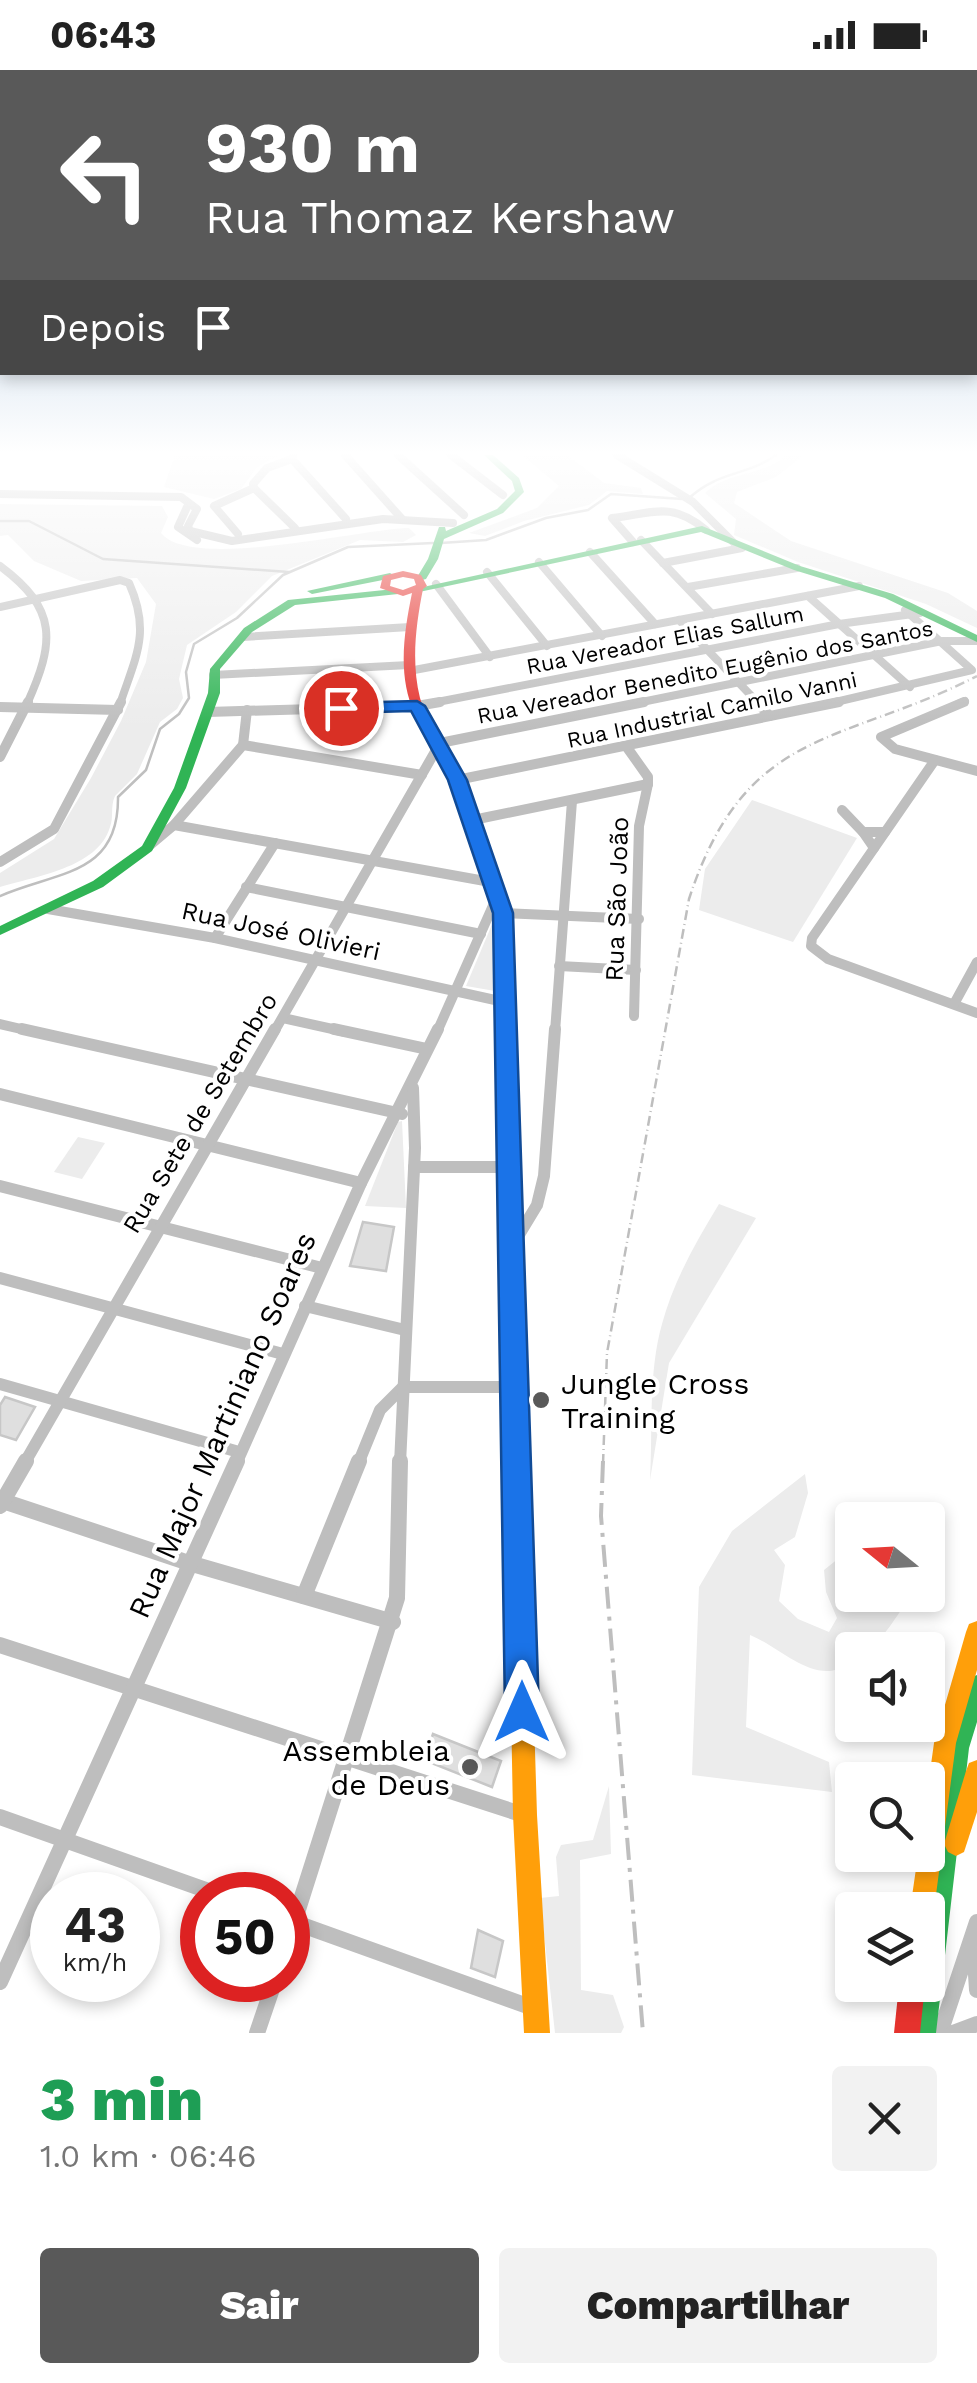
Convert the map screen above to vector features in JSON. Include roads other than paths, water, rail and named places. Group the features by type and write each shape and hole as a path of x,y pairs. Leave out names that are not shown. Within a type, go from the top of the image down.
{"main road":[{"path":"439,547 417,586 409,668 417,706 458,780 498,888 503,913 524,1815 537,2033"},
{"path":"0,928 48,910 98,884 147,848 180,788 214,693 219,660 278,608 292,602 417,586 614,547"},
{"path":"743,547 896,599 919,617 977,640"},
{"path":"0,928 95,880 139,847 160,814 200,710 206,666 280,597 417,586"},
{"path":"425,770 449,762"},
{"path":"924,1892 945,1742 977,1632"},
{"path":"943,1892 958,1748 977,1686"},
{"path":"945,1900 977,1771"},
{"path":"907,2033 910,2002"},
{"path":"924,2033 928,2002"}],"street":[{"path":"644,547 712,614"},
{"path":"663,563 705,547"},
{"path":"590,552 655,624"},
{"path":"539,562 602,636"},
{"path":"0,566 18,576 47,612 51,637 25,707 0,757"},
{"path":"688,588 797,568"},
{"path":"487,572 547,646"},
{"path":"0,607 120,580 129,583 140,607 144,629 118,710 54,828 38,842 0,862"},
{"path":"417,586 490,657"},
{"path":"214,675 409,668 490,657 859,586"},
{"path":"808,596 910,687"},
{"path":"919,617 942,641"},
{"name":"Rua Vereador Elias Sallum","path":"208,712 417,706 839,624 919,617"},
{"path":"679,620 770,716"},
{"path":"242,637 410,627"},
{"name":"Rua Vereador Benedito Eugênio dos Santos","path":"440,743 874,654 942,641 977,640"},
{"name":"Rua Industrial Camilo Vanni","path":"458,780 910,687 972,670 942,641"},
{"path":"965,701 881,736 895,749 977,772"},
{"path":"0,707 118,710"},
{"path":"147,848 174,825 243,745 247,710"},
{"name":"Rua Sete de Setembro","path":"1,1503 440,743"},
{"path":"243,745 425,770"},
{"path":"473,820 648,784 648,777 626,746"},
{"path":"935,760 812,938 811,946 828,959 977,1012"},
{"name":"Rua São João","path":"634,1016 640,826 648,784"},
{"path":"509,1251 537,1205 544,1176 572,801"},
{"path":"842,810 874,848"},
{"path":"174,825 498,888"},
{"path":"863,832 885,832"},
{"path":"215,938 275,843"},
{"path":"246,888 481,934"},
{"name":"Rua Major Martiniano Soares","path":"0,1982 136,1689 361,1183 413,1085 498,888"},
{"name":"Rua José Olivieri","path":"48,910 215,938 504,1002"},
{"path":"503,913 638,919"},
{"path":"954,1004 977,962"},
{"path":"559,966 636,970"},
{"path":"283,1018 428,1049"},
{"path":"0,1024 416,1118"},
{"path":"310,1872 350,1758 398,1598 405,1330 416,1118 413,1085"},
{"path":"0,1094 361,1183"},
{"path":"414,1167 507,1167"},
{"path":"0,1186 322,1268"},
{"path":"0,1278 284,1354"},
{"path":"305,1306 405,1330"},
{"path":"0,1384 239,1452"},
{"path":"304,1596 380,1410 392,1394 403,1387 512,1387"},
{"path":"1,1503 393,1622"},
{"path":"0,1645 524,1815"},
{"path":"0,1816 180,1880"},
{"path":"975,1928 977,1990"},
{"path":"940,2033 975,1928"},
{"path":"310,1935 534,2008"},
{"path":"257,2033 268,2002"},
{"path":"953,2033 977,2024"}],"waterway":[{"path":"79,547 103,559 289,572"},
{"path":"0,896 81,867 108,842 116,823 118,797 146,770 160,729 179,714 189,698 186,672 194,644 237,618 283,575 356,547"}],"railway":[{"path":"603,1464 607,1353 689,899 712,842 739,801 769,770 803,748 977,676"},
{"path":"603,1461 601,1516 643,2033"}],"place":[{"name":"Jungle Cross Training","path":"541,1400"},
{"name":"Assembleia de Deus","path":"470,1767"}]}
